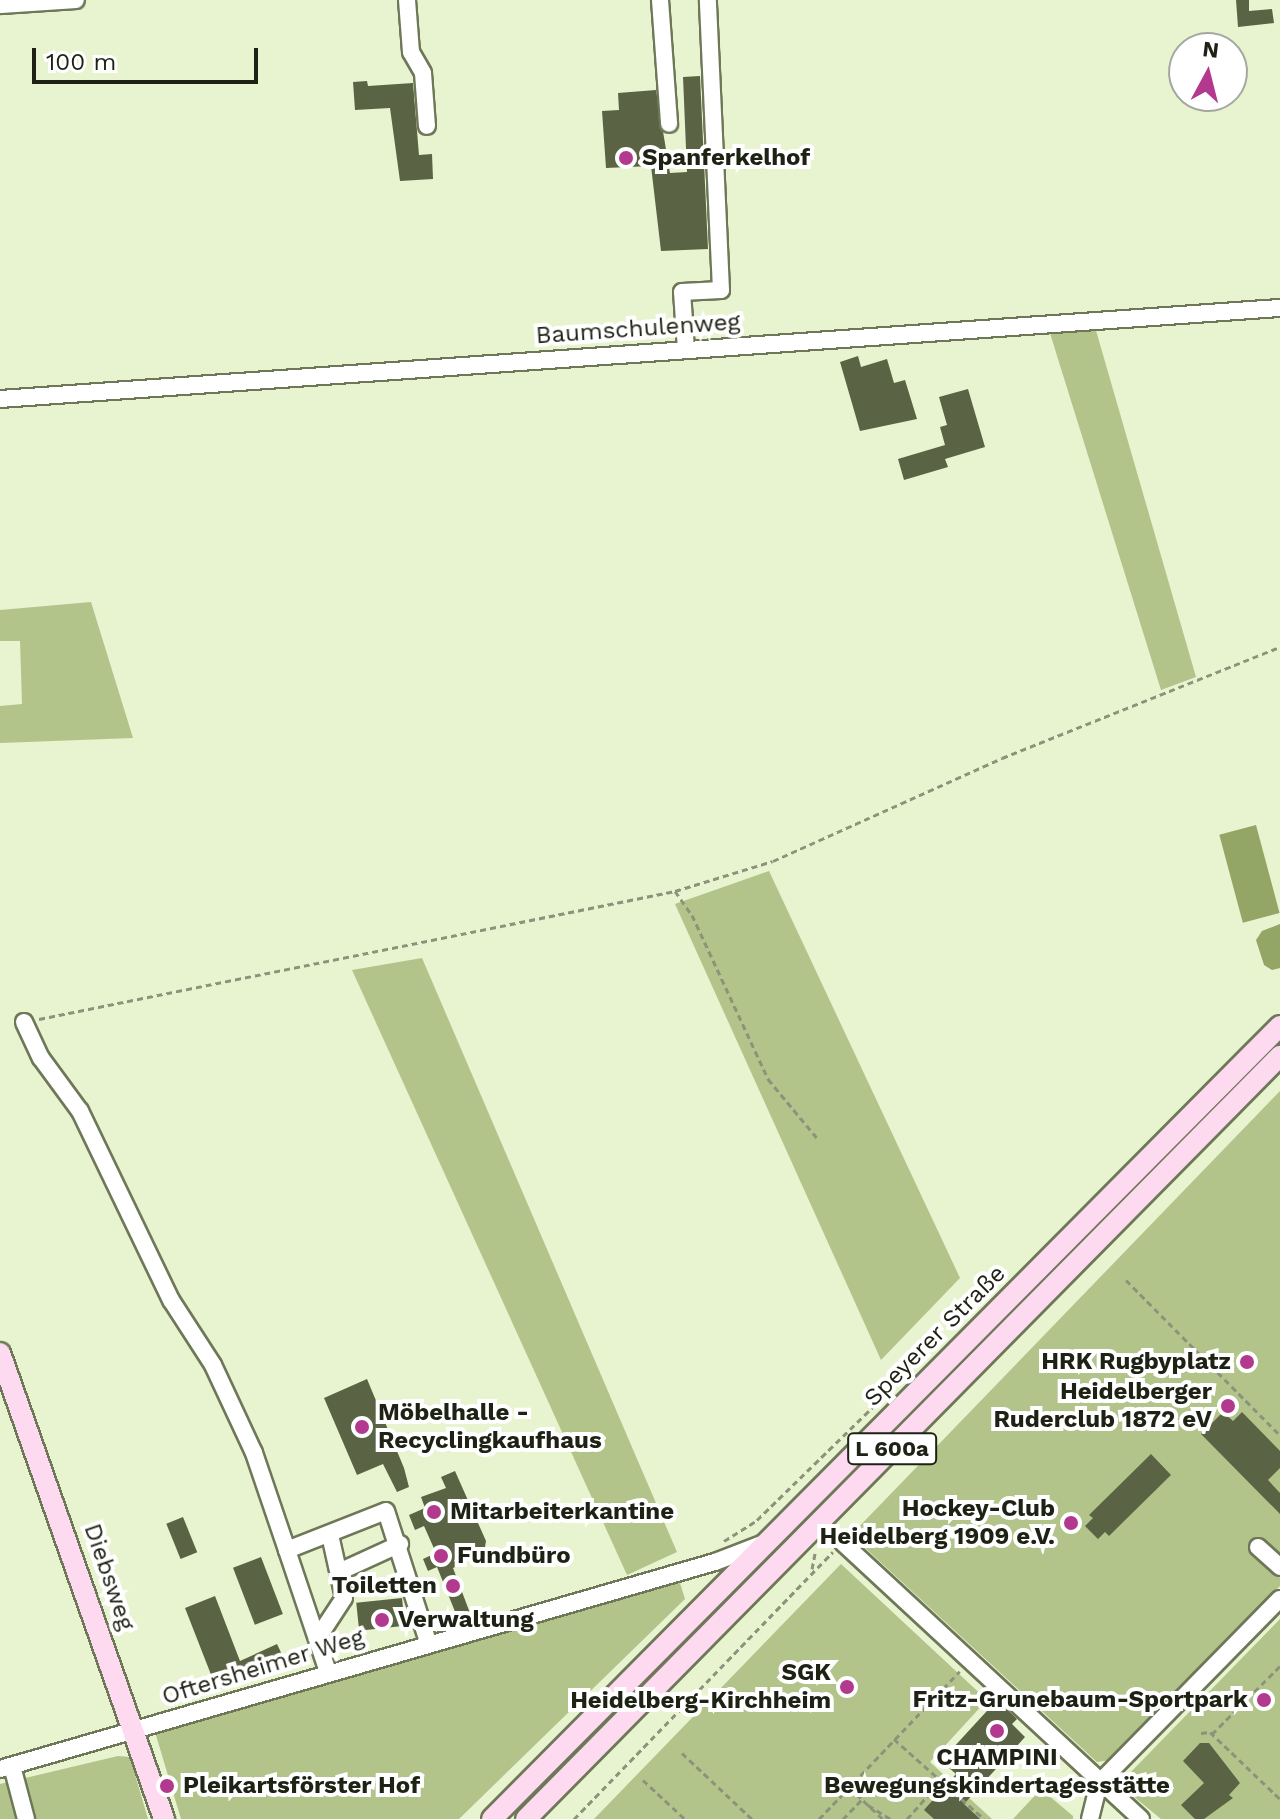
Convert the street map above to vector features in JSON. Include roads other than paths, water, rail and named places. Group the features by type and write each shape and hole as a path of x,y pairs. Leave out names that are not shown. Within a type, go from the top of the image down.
{"main road":[{"name":"Speyerer Straße","path":"492,1819 1280,1026"},
{"name":"Speyerer Straße","path":"526,1819 1280,1056"},
{"name":"Diebsweg","path":"0,1353 136,1732 164,1819"}],"street":[{"path":"0,5 76,0"},
{"path":"407,0 411,52 423,73 427,126"},
{"path":"660,0 669,124"},
{"path":"686,350 682,292 721,290 708,0"},
{"name":"Baumschulenweg","path":"0,399 1280,308"},
{"path":"24,1022 41,1058 80,1111 171,1300 213,1365 254,1453 319,1636 328,1672"},
{"path":"287,1550 386,1511 400,1544 428,1642"},
{"path":"319,1636 344,1598 341,1571 330,1535"},
{"name":"Oftersheimer Weg","path":"6,1767 136,1732 428,1642 654,1580 769,1541"},
{"path":"843,1543 1141,1819"},
{"path":"341,1571 400,1544"},
{"path":"1258,1547 1280,1567"},
{"path":"1090,1819 1099,1783 1280,1599"},
{"path":"6,1767 26,1819"}],"place":[{"name":"Spanferkelhof","path":"626,158"},
{"name":"HRK Rugbyplatz","path":"1247,1362"},
{"name":"Heidelberger Ruderclub 1872 eV","path":"1228,1406"},
{"name":"Möbelhalle - Recyclingkaufhaus","path":"362,1427"},
{"name":"Mitarbeiterkantine","path":"434,1512"},
{"name":"Hockey-Club Heidelberg 1909 e.V.","path":"1071,1523"},
{"name":"Fundbüro","path":"441,1556"},
{"name":"Toiletten","path":"453,1586"},
{"name":"Verwaltung","path":"382,1620"},
{"name":"SGK Heidelberg-Kirchheim","path":"847,1687"},
{"name":"Fritz-Grunebaum-Sportpark","path":"1264,1700"},
{"name":"CHAMPINI Bewegungskindertagesstätte","path":"997,1731"},
{"name":"Pleikartsförster Hof","path":"167,1786"}]}
